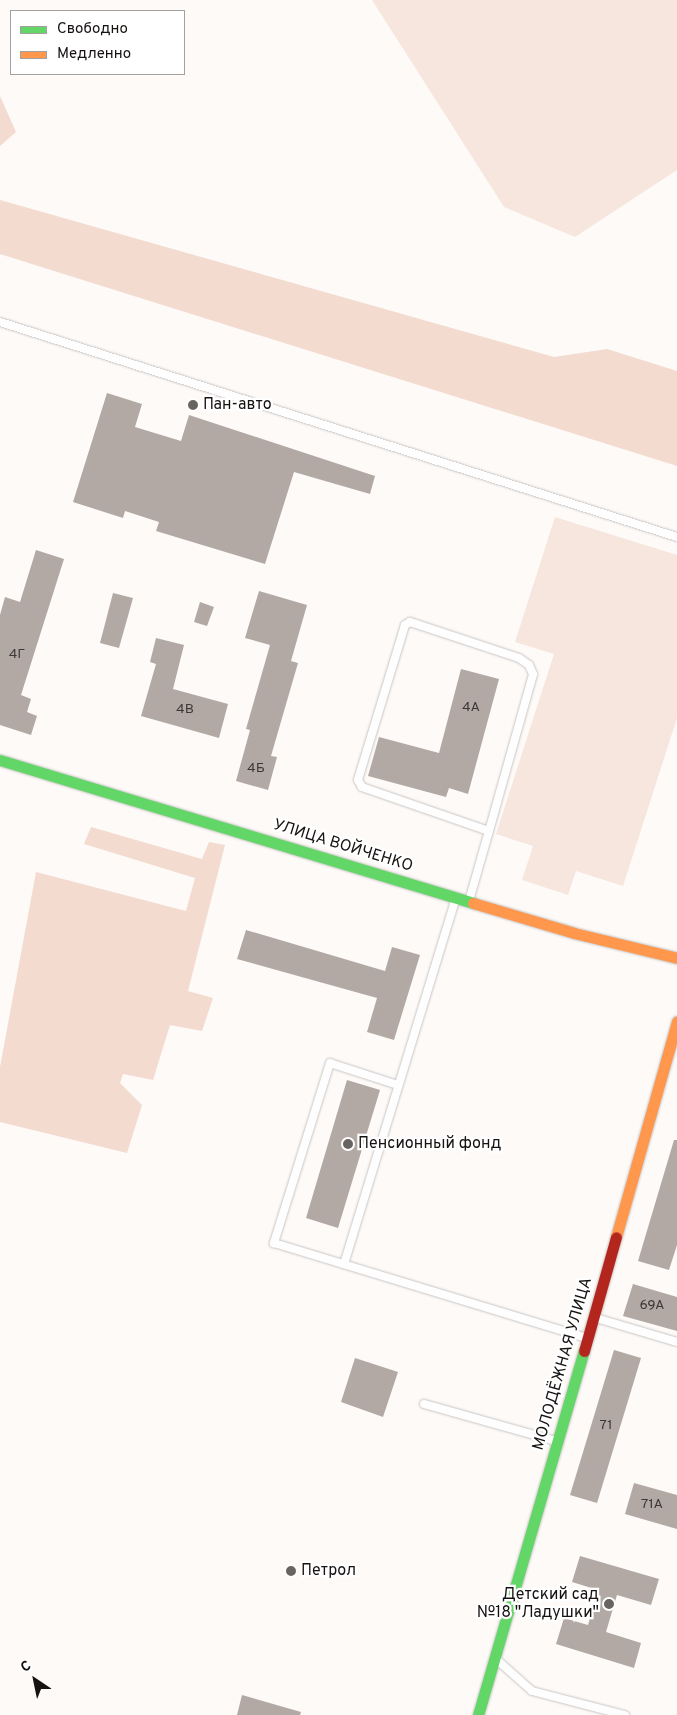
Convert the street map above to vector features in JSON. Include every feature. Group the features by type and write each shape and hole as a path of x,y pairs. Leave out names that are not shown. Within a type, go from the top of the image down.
{"main road":[{"name":"УЛИЦА ВОЙЧЕНКО","path":"0,760 574,933 677,958"},
{"name":"МОЛОДЁЖНАЯ УЛИЦА","path":"478,1715 588,1339 677,1021"}],"lane":[{"path":"0,322 677,537"},
{"path":"469,901 489,831 533,674 529,665 520,658 410,622 405,625 358,780 362,787 489,831"},
{"path":"344,1264 456,897"},
{"path":"398,1085 330,1063 274,1243 588,1339"},
{"path":"594,1318 677,1342"},
{"path":"424,1404 558,1442"},
{"path":"495,1657 532,1691 625,1715"}],"shaded area":[{"path":"372,0 677,0 677,170 575,237 504,207"},
{"path":"0,96 16,132 0,146"},
{"path":"0,200 554,357 607,349 677,371 677,466 0,254"},
{"path":"555,517 677,555 677,718 623,886 576,871 568,895 522,880 533,846 496,834 554,654 515,642"},
{"path":"91,827 202,859 209,842 225,845 188,991 213,998 202,1031 170,1025 153,1080 123,1074 120,1083 142,1105 127,1153 0,1122 0,1067 36,872 186,911 195,878 84,844"}],"building":[{"path":"107,393 142,404 135,427 181,441 189,415 375,476 370,494 294,472 265,564 156,531 159,522 125,511 123,518 73,502"},
{"path":"36,550 64,559 21,695 31,699 27,712 37,716 31,735 0,725 0,615 5,597 20,602"},
{"path":"259,591 307,605 291,661 298,663 271,756 277,757 268,790 236,781 250,730 246,729 270,645 245,638"},
{"path":"113,593 133,598 119,648 100,643"},
{"path":"200,602 214,607 207,626 194,622"},
{"path":"156,638 184,645 173,689 228,704 219,738 141,716 156,664 150,662"},
{"path":"461,669 499,679 468,794 449,788 446,797 368,776 379,737 439,753"},
{"path":"246,930 385,971 392,947 420,955 394,1040 367,1032 377,998 237,959"},
{"path":"347,1080 380,1090 338,1228 306,1218"},
{"path":"674,1140 677,1140 677,1245 669,1270 638,1261"},
{"path":"633,1284 677,1297 677,1331 623,1316"},
{"path":"614,1350 641,1358 597,1503 570,1495"},
{"path":"355,1358 398,1372 383,1417 341,1402"},
{"path":"634,1483 677,1495 677,1529 625,1514"},
{"path":"580,1556 659,1579 651,1605 617,1595 606,1632 641,1643 634,1668 556,1644 564,1618 588,1625 598,1590 572,1582"},
{"path":"242,1695 301,1712 300,1715 237,1715"}],"traffic: fast":[{"path":"0,760 473,903"},
{"path":"478,1715 584,1351"}],"traffic: slow":[{"path":"473,903 574,933 677,958"},
{"path":"616,1237 677,1021"}],"traffic: jam":[{"path":"584,1351 616,1237"}],"place":[{"name":"Пан-авто","path":"193,405"},
{"name":"Пенсионный фонд","path":"348,1144"},
{"name":"Петрол","path":"291,1571"},
{"name":"Детский сад №18 \"Ладушки\"","path":"609,1604"}]}
